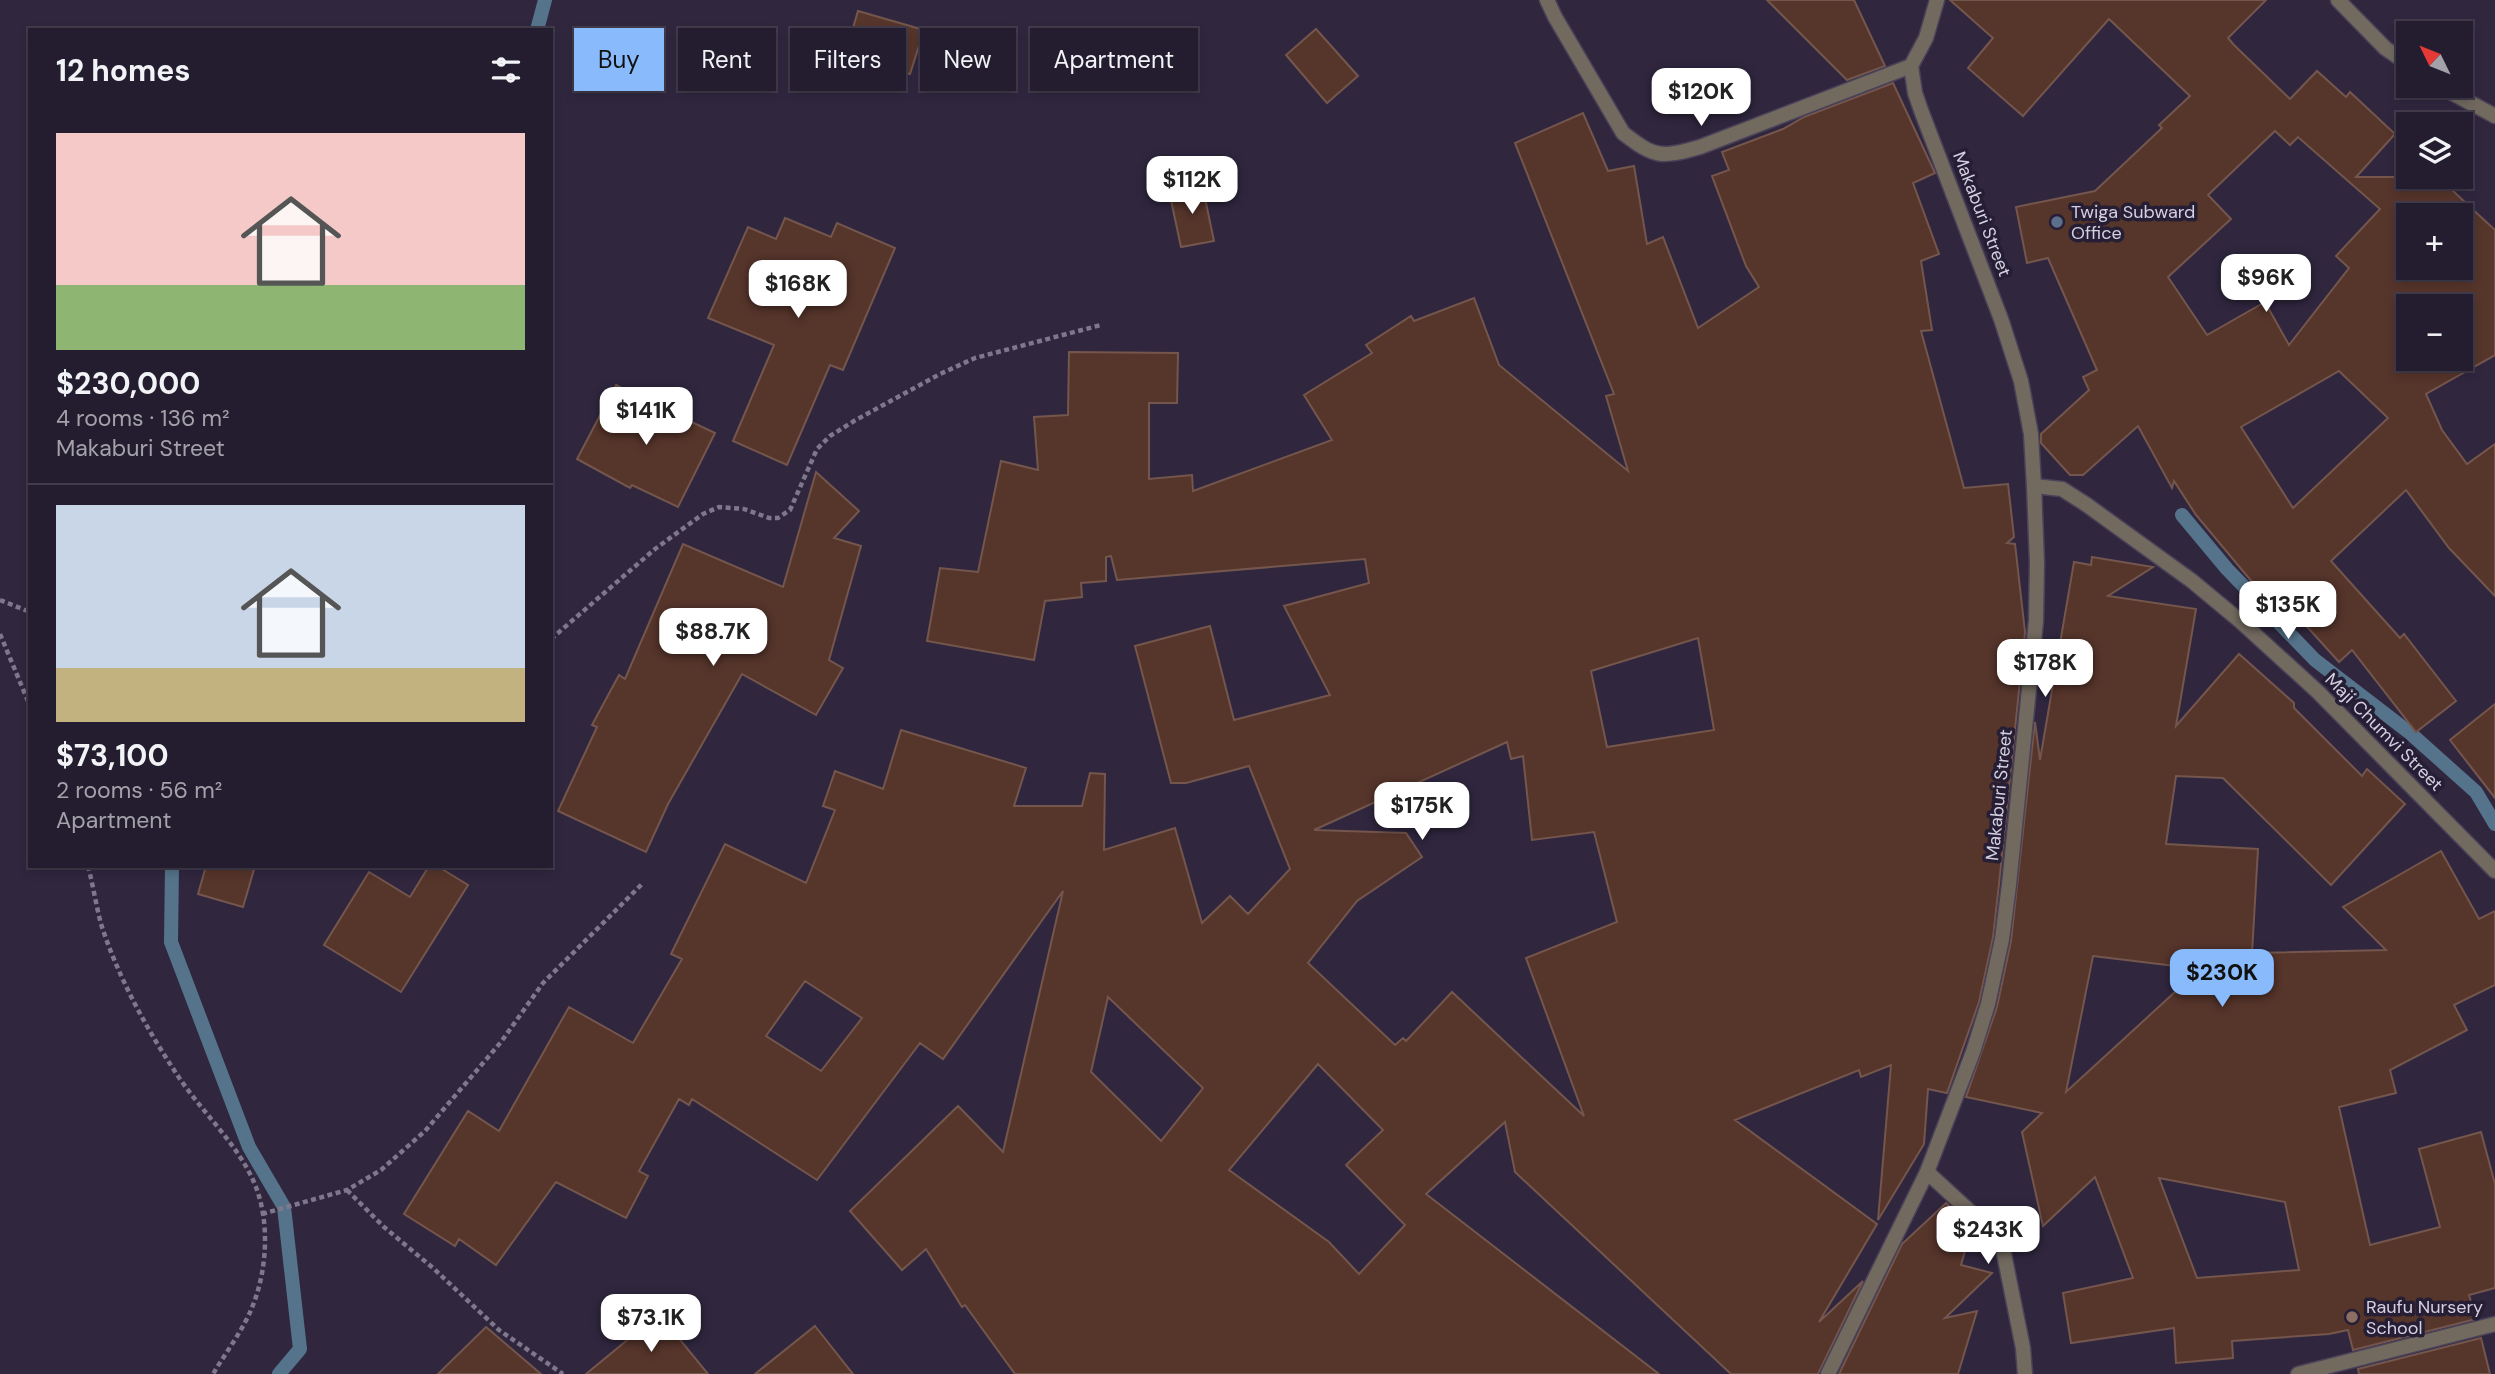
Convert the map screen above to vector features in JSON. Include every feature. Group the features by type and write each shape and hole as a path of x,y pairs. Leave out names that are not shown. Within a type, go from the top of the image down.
{"street":[{"path":"1547,0 1623,132 1639,145 1668,156 1700,147 1911,66 1926,38 1937,0"},
{"path":"2338,0 2396,56"},
{"name":"Makaburi Street","path":"1828,1374 1927,1172 1973,1052 1988,1004 2002,940 2036,621 2037,563 2031,434 2021,381 2001,319 1922,113 1911,66"},
{"path":"2461,98 2495,116"},
{"name":"Maji Chumvi Street","path":"2034,486 2062,489 2087,505 2192,581 2239,620 2318,692 2495,872"},
{"path":"1927,1172 1977,1217 2003,1249 2025,1374"},
{"path":"2298,1374 2495,1324"}],"path":[{"path":"553,637 655,549 703,514 719,507 744,509 769,518 778,518 790,510 817,449 830,436 854,421 940,373 975,358 1101,325"},
{"path":"0,600 28,611"},
{"path":"0,634 28,701"},
{"path":"88,868 102,924 132,998 178,1076 253,1180 262,1213 265,1241 262,1275 253,1307 213,1374"},
{"path":"262,1213 347,1190 381,1170 425,1131 501,1042 543,983 642,884"},
{"path":"347,1190 384,1227 433,1268 499,1330 563,1374"}],"building":[{"path":"1767,0 1854,0 1885,66 1847,80"},
{"path":"1950,0 2266,0 2228,38 2234,45 2290,99 2317,71 2346,97 2350,92 2395,134 2356,177 2396,177 2396,189 2451,189 2466,203 2396,203 2396,280 2473,280 2473,210 2495,230 2495,355 2473,367 2473,294 2396,294 2396,371 2467,371 2426,394 2442,430 2467,464 2495,444 2495,596 2449,548 2406,490 2331,561 2400,638 2404,634 2456,701 2416,732 2352,650 2339,662 2272,588 2263,595 2196,515 2174,481 2172,488 2138,426 2083,475 2070,475 2041,443 2041,434 2089,390 2083,377 2097,370 2048,258 2027,263 2016,207 2095,191 2162,128 2159,125 2190,96 2109,19 2023,116 1968,68 1993,38","holes":["2275,131 2290,145 2298,137 2380,209 2336,256 2349,268 2289,345 2265,302 2207,335 2168,277 2231,219 2208,195","2339,371 2388,418 2293,508 2241,427"]},
{"path":"858,11 920,29 920,43 910,74 906,73 906,28 853,28"},
{"path":"1316,29 1358,76 1327,103 1286,55"},
{"path":"1893,83 1935,173 1913,183 1939,254 1921,261 1932,330 1921,331 1964,488 2008,484 2014,537 2007,543 2015,544 2025,632 1993,937 1979,1002 1947,1093 1928,1089 1924,1144 1878,1220 1891,1065 1861,1077 1859,1070 1735,1120 1877,1224 1819,1322 1863,1281 1818,1374 1731,1374 1515,1172 1505,1122 1426,1194 1659,1374 1015,1374 965,1305 962,1307 926,1249 902,1270 850,1211 958,1106 1003,1152 1063,891 943,1059 920,1043 817,1180 692,1099 689,1105 679,1099 639,1171 648,1176 626,1218 556,1182 496,1265 459,1239 455,1246 404,1214 468,1111 499,1131 569,1007 633,1043 682,959 671,954 725,844 806,883 835,810 823,806 835,771 883,789 901,730 1026,768 1014,806 1082,806 1090,773 1105,774 1104,850 1175,828 1202,923 1230,896 1248,914 1290,869 1249,766 1186,783 1171,783 1135,646 1210,626 1234,720 1330,695 1284,606 1369,583 1365,559 1117,580 1111,556 1106,557 1106,581 1081,583 1082,597 1045,601 1034,660 927,641 940,568 978,572 1001,461 1038,470 1034,417 1068,415 1069,352 1178,353 1177,403 1149,403 1149,479 1192,475 1193,491 1332,440 1304,395 1372,353 1366,345 1411,316 1414,321 1474,298 1499,365 1628,471 1606,396 1614,394 1515,143 1583,113 1608,171 1634,166 1647,244 1663,237 1698,328 1759,287 1746,266 1712,176 1729,170 1722,152 1783,129 1804,117","holes":["1698,638 1714,730 1607,747 1591,671","1507,742 1511,759 1523,756 1532,840 1594,832 1617,922 1526,958 1584,1116 1452,992 1406,1041 1403,1038 1395,1045 1308,963 1357,901 1422,857 1406,833 1314,830","805,981 862,1018 821,1071 766,1036","1108,997 1203,1088 1161,1141 1091,1072","1318,1064 1383,1130 1346,1165 1405,1225 1359,1274 1329,1242 1229,1170"]},
{"path":"1202,184 1214,241 1181,247 1169,191"},
{"path":"785,218 831,237 837,223 895,248 843,370 830,365 787,465 733,441 774,345 708,318 748,227 776,239"},
{"path":"616,385 676,417 677,415 715,433 678,507 632,485 630,488 577,459"},
{"path":"816,472 859,511 834,538 861,546 829,660 843,668 816,715 742,674 668,804 646,852 558,811 597,727 592,725 619,675 625,679 683,544 783,587"},
{"path":"2092,557 2153,567 2108,596 2196,609 2176,726 2239,654 2294,703 2294,708 2362,776 2367,769 2405,804 2331,885 2223,778 2176,776 2166,844 2258,849 2252,953 2386,950 2343,907 2441,851 2479,919 2495,911 2495,985 2454,1005 2467,1030 2390,1070 2396,1093 2339,1107 2370,1245 2440,1227 2419,1149 2481,1132 2495,1184 2495,1288 2469,1295 2476,1319 2353,1350 2348,1330 2329,1334 2232,1341 2233,1358 2176,1363 2174,1328 2071,1343 2063,1293 2133,1278 2095,1177 2043,1226 2022,1132 2042,1113 1966,1097 1997,1007 2011,941 2035,722 2040,760 2074,562 2091,565","holes":["2093,956 2200,969 2066,1092","2159,1178 2285,1202 2299,1270 2197,1278"]},
{"path":"2495,704 2495,798 2450,740"},
{"path":"205,868 254,868 243,907 198,894"},
{"path":"428,868 440,868 468,885 401,992 324,945 369,872 410,897"},
{"path":"1946,1203 1959,1215 1955,1233 1969,1237 1961,1265 1992,1273 1945,1318 1977,1311 1958,1374 1839,1374 1902,1244"},
{"path":"659,1314 708,1374 586,1374"},
{"path":"815,1326 853,1374 755,1374"},
{"path":"486,1327 541,1374 438,1374"},
{"path":"2481,1338 2490,1374 2359,1374 2358,1369"}],"waterway":[{"path":"538,28 545,0"},
{"path":"2182,515 2227,569 2315,660 2410,733 2476,792 2495,824"},
{"path":"172,868 171,942 249,1147 284,1207 300,1349 279,1374"}],"place":[{"name":"Twiga Subward Office","path":"2057,222"},
{"name":"Raufu Nursery School","path":"2352,1317"}]}
